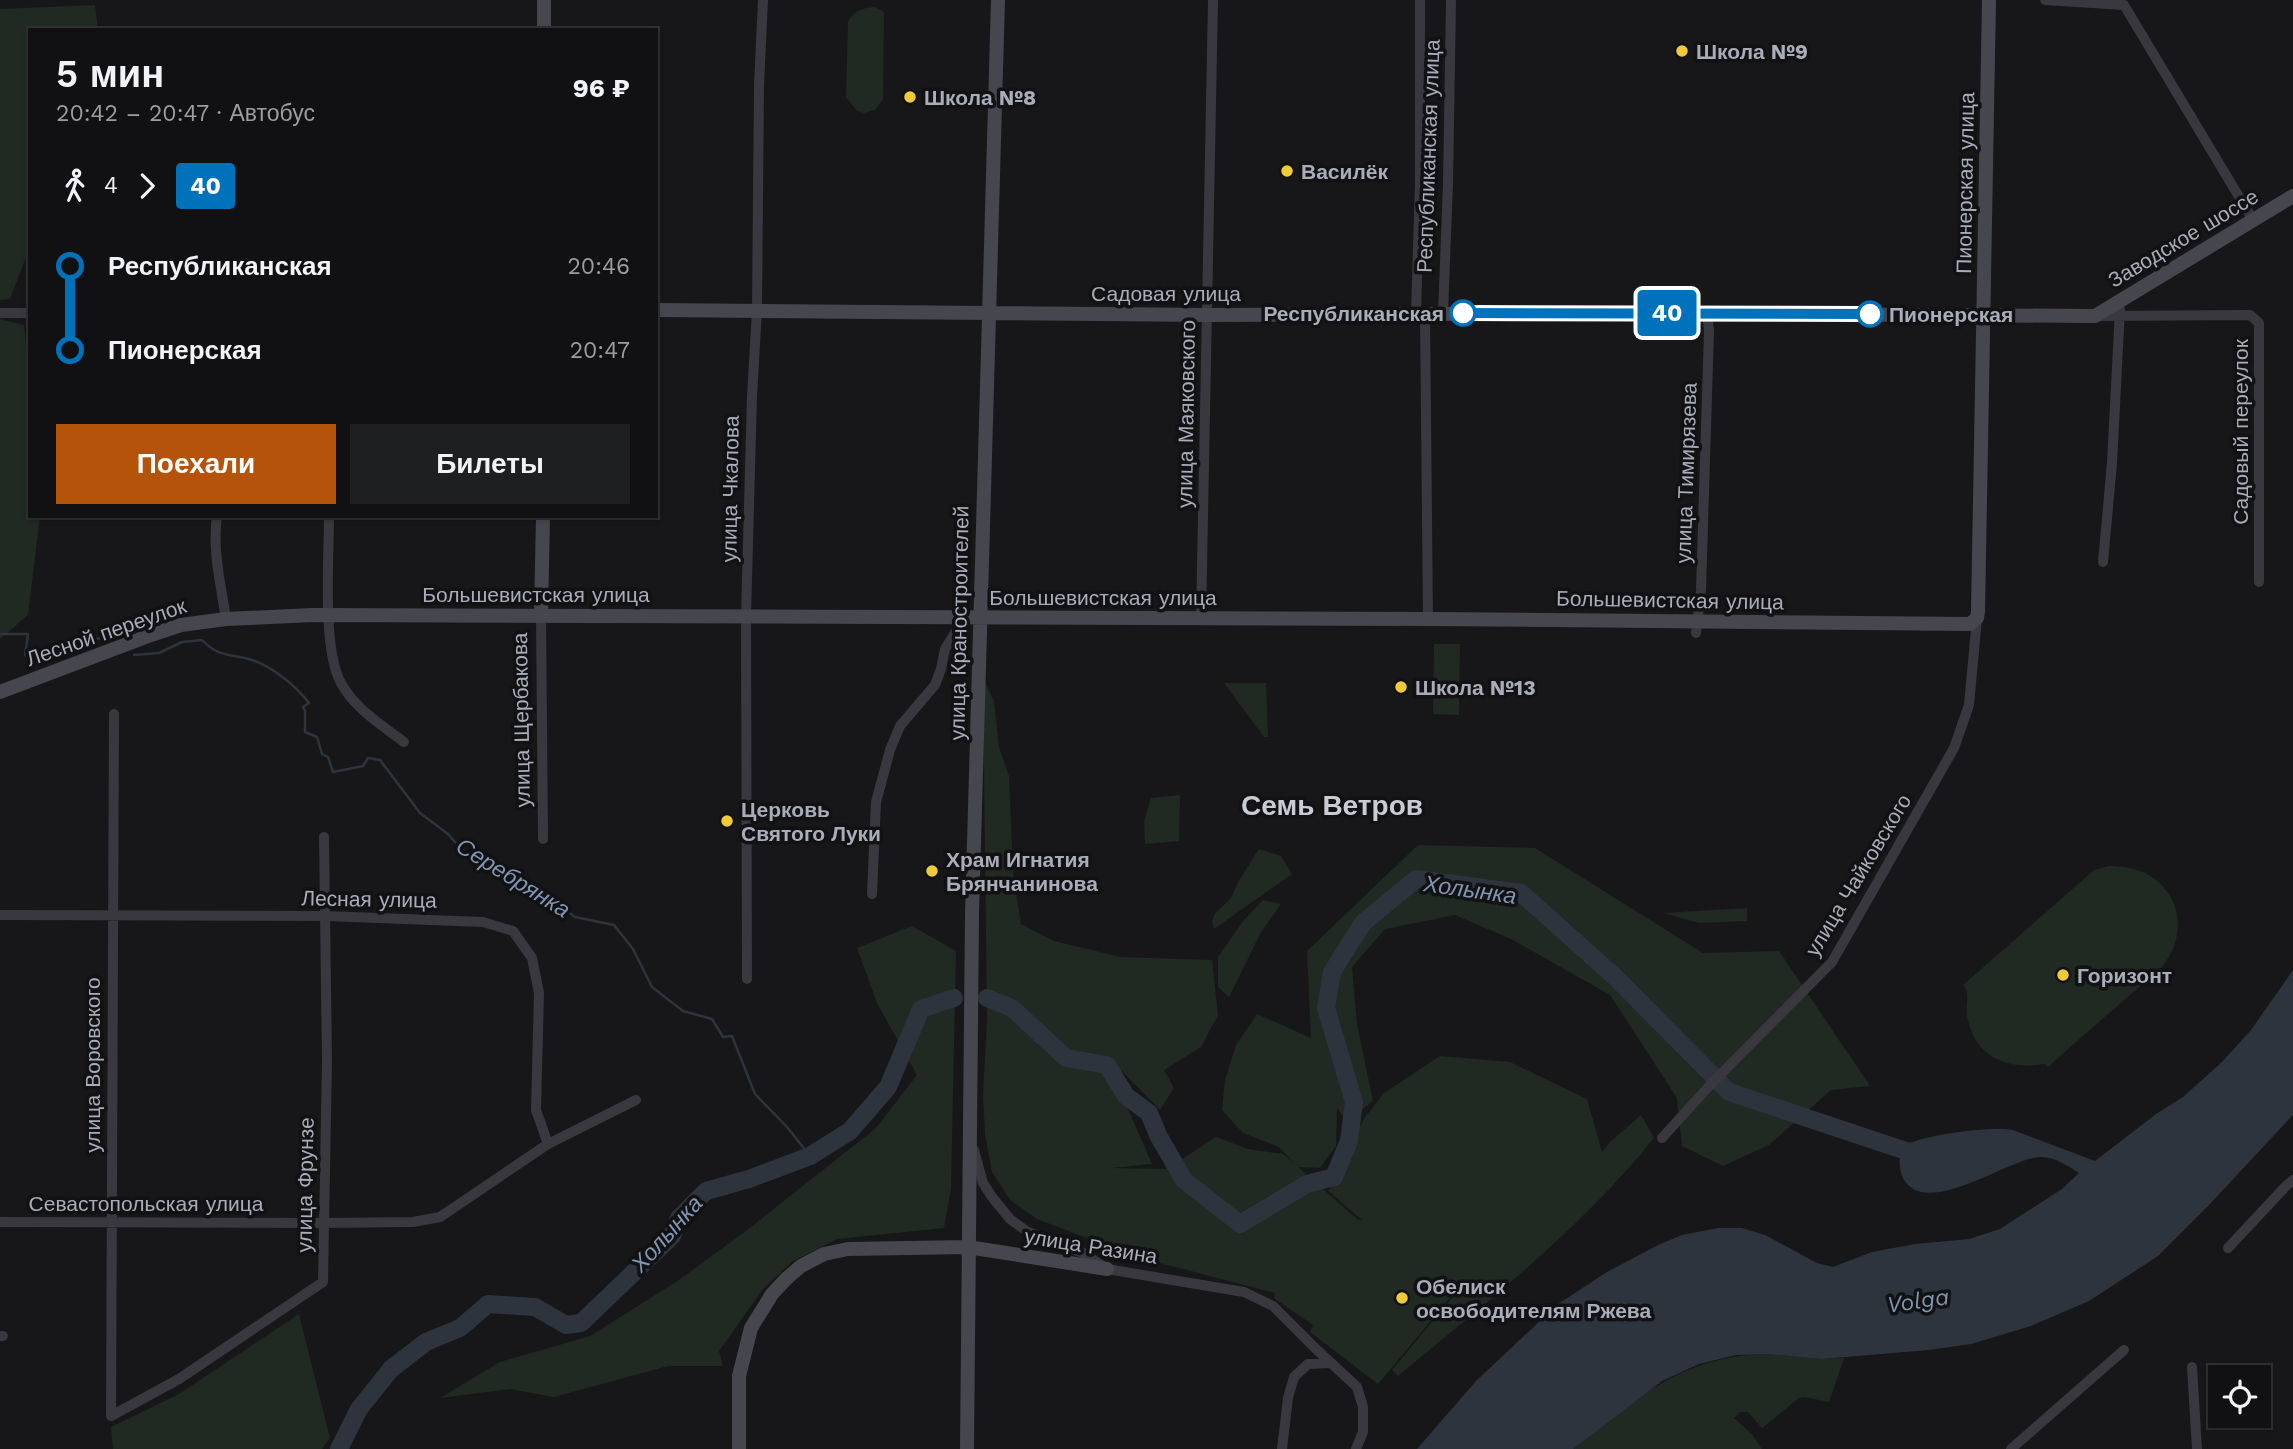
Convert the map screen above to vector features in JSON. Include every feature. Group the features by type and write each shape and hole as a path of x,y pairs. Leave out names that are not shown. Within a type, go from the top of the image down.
{"street":[{"path":"544,0 544,28"},
{"name":"улица Чкалова","path":"747,979 746,616 751,396 757,310 759,85 763,0"},
{"name":"улица Краностроителей","path":"967,1449 972,913 998,0"},
{"name":"улица Маяковского","path":"1201,618 1213,0"},
{"name":"Республиканская улица","path":"1420,0 1420,313 1428,619"},
{"name":"Республиканская улица","path":"1443,313 1451,0"},
{"name":"Пионерская улица","path":"1978,618 1989,0"},
{"path":"2045,0 2128,3 2253,220"},
{"name":"Заводское шоссе","path":"2095,316 2120,308 2293,196"},
{"path":"2103,562 2112,463 2120,308"},
{"name":"Садовый переулок","path":"2120,308 2250,315 2259,323 2259,582"},
{"name":"Садовая улица","path":"658,310 1207,315 1707,313 2095,316"},
{"path":"0,313 28,313"},
{"name":"улица Тимирязева","path":"1696,628 1702,556 1709,358 1707,313"},
{"path":"217,518 217,560 226,619"},
{"path":"329,518 329,615 333,657 340,682 358,706 404,742"},
{"name":"улица Щербакова","path":"543,518 543,839"},
{"name":"Большевистская улица","path":"226,619 329,615 541,615 1428,619 1696,628 1970,624 1978,618"},
{"path":"872,894 876,802 890,750 900,726 935,685 941,670 944,649 965,617"},
{"name":"улица Чайковского","path":"1662,1138 1711,1084 1832,962 1954,748 1969,705 1978,618"},
{"name":"Лесной переулок","path":"0,692 181,625 226,619"},
{"name":"улица Воровского","path":"111,1416 114,714"},
{"name":"улица Фрунзе","path":"111,1416 178,1379 323,1282 327,1060 324,837"},
{"name":"Лесная улица","path":"0,915 325,916 483,922 513,931 532,958 539,993 536,1110 548,1144"},
{"name":"Севастопольская улица","path":"0,1222 413,1222 440,1217 548,1144 636,1100"},
{"path":"970,1119 975,1157 983,1182 1010,1219 1042,1239 1083,1253 1107,1269"},
{"path":"2228,1248 2286,1185 2293,1181"},
{"name":"улица Разина","path":"739,1449 739,1376 751,1328 772,1294 786,1279 801,1266 824,1254 848,1250 968,1247 1244,1292 1273,1306 1357,1387 1361,1396 1363,1432 1356,1449"},
{"path":"2011,1449 2124,1350"},
{"path":"1282,1449 1288,1398 1294,1377 1308,1364 1331,1363"},
{"path":"2192,1367 2197,1449"}],"shaded area":[{"path":"95,5 98,28 28,28 28,252 10,299 0,300 0,9"},
{"path":"875,7 884,12 883,99 875,110 864,113 857,111 846,97 848,22 859,10"},
{"path":"0,319 24,325 28,368 28,518 40,518 28,615 0,639"},
{"path":"1434,644 1460,644 1459,715 1433,714"},
{"path":"983,678 994,701 999,747 1009,776 1013,873 1021,924 1054,941 1121,957 1212,960 1218,1015 1201,1047 1164,1070 1174,1088 1160,1110 1120,1069 1083,1054 1061,1059 1103,1069 1128,1109 1152,1164 1111,1168 1167,1169 1216,1137 1248,1149 1283,1154 1294,1163 1279,1147 1243,1133 1222,1110 1225,1080 1236,1045 1257,1014 1311,1038 1307,951 1418,845 1535,848 1703,953 1779,951 1870,1086 1831,1090 1769,1145 1723,1166 1682,1146 1677,1098 1610,995 1511,939 1455,915 1385,929 1352,967 1357,1024 1373,1101 1347,1121 1337,1108 1336,1146 1320,1168 1298,1167 1358,1220 1362,1220 1328,1191 1341,1175 1363,1120 1384,1093 1440,1056 1510,1062 1587,1099 1602,1152 1641,1115 1654,1138 1565,1234 1398,1376 1392,1370 1460,1288 1461,1280 1460,1286 1378,1384 1310,1332 1313,1325 1274,1298 1275,1293 1137,1257 1037,1219 1010,1200 992,1172 985,1134 983,1095 987,1020"},
{"path":"1224,683 1266,683 1268,737 1264,737"},
{"path":"1180,795 1179,841 1145,844 1144,821 1151,798"},
{"path":"1259,849 1281,856 1292,874 1214,929 1214,915 1231,898"},
{"name":"Горизонт","path":"2108,866 2126,867 2149,875 2168,893 2178,919 2170,955 2153,976 2048,1067 2045,1064 2006,1063 1995,1058 1977,1042 1971,1030 1967,1016 1967,992 1963,985 2094,870"},
{"path":"1263,900 1281,904 1260,934 1229,997 1218,987 1218,957 1244,920"},
{"path":"1747,908 1747,921 1699,923 1664,913"},
{"path":"912,926 956,951 951,1188 944,1228 837,1239 793,1261 763,1289 719,1351 723,1366 668,1366 554,1397 510,1389 440,1398 500,1362 590,1336 676,1282 746,1231 876,1128 917,1075 877,1003 857,948"},
{"path":"299,1314 330,1438 322,1449 113,1449 111,1427 179,1394"},
{"path":"1767,1354 1821,1359 1844,1358 1829,1402 1799,1398 1762,1428 1748,1412 1740,1412 1734,1418 1752,1434 1762,1449 1573,1449 1640,1397 1685,1371 1737,1357"}],"water":[{"name":"Volga","path":"2293,970 2293,1115 2158,1256 2089,1301 2031,1326 1971,1344 1822,1359 1767,1354 1736,1355 1699,1364 1662,1381 1573,1449 1417,1449 1476,1381 1558,1304 1607,1272 1682,1235 1718,1228 1742,1228 1765,1235 1817,1263 1833,1267 1872,1252 1915,1244 1969,1239 2000,1229 2062,1189 2079,1173 2055,1160 2039,1157 2025,1160 1967,1184 1929,1193 1914,1189 1903,1178 1900,1162 1903,1146 1941,1135 2002,1129 2013,1130 2095,1161 2156,1114 2183,1097 2222,1062 2251,1030"}],"waterway":[{"path":"0,634 28,634 25,655 32,660 58,654 89,639 109,638"},
{"name":"Серебрянка","path":"134,655 159,653 182,642 202,640 215,650 260,663 284,678 309,703 303,707 305,732 317,737 322,754 328,757 333,772 363,766 368,758 380,760 420,813 448,834 465,853 545,894 575,917 614,925 633,949 652,987 683,1011 712,1019 723,1037 732,1036 755,1094 810,1156"},
{"name":"Холынка","path":"987,998 1012,1008 1066,1058 1107,1065 1126,1096 1149,1113 1159,1137 1184,1180 1240,1224 1307,1184 1334,1177 1349,1141 1354,1102 1326,1008 1332,972 1363,923 1416,879 1521,893 1614,976 1729,1092 1924,1157"},
{"name":"Холынка","path":"339,1449 359,1409 391,1369 426,1342 460,1328 488,1304 535,1307 566,1325 581,1323 672,1236 679,1218 706,1191 749,1179 810,1156 850,1131 888,1087 921,1009 954,998"}],"bus line":[{"name":"40","path":"1463,313 1870,314"}],"place":[{"name":"Школа №9","path":"1682,51"},
{"name":"Школа №8","path":"910,97"},
{"name":"Василёк","path":"1287,171"},
{"name":"Республиканская","path":"1463,313"},
{"name":"Пионерская","path":"1870,314"},
{"name":"Школа №13","path":"1401,687"},
{"name":"Церковь Святого Луки","path":"727,821"},
{"name":"Храм Игнатия Брянчанинова","path":"932,871"},
{"name":"Горизонт","path":"2063,975"},
{"name":"Обелиск освободителям Ржева","path":"1402,1298"}],"district":[{"name":"Семь Ветров","path":"1332,805"}]}
